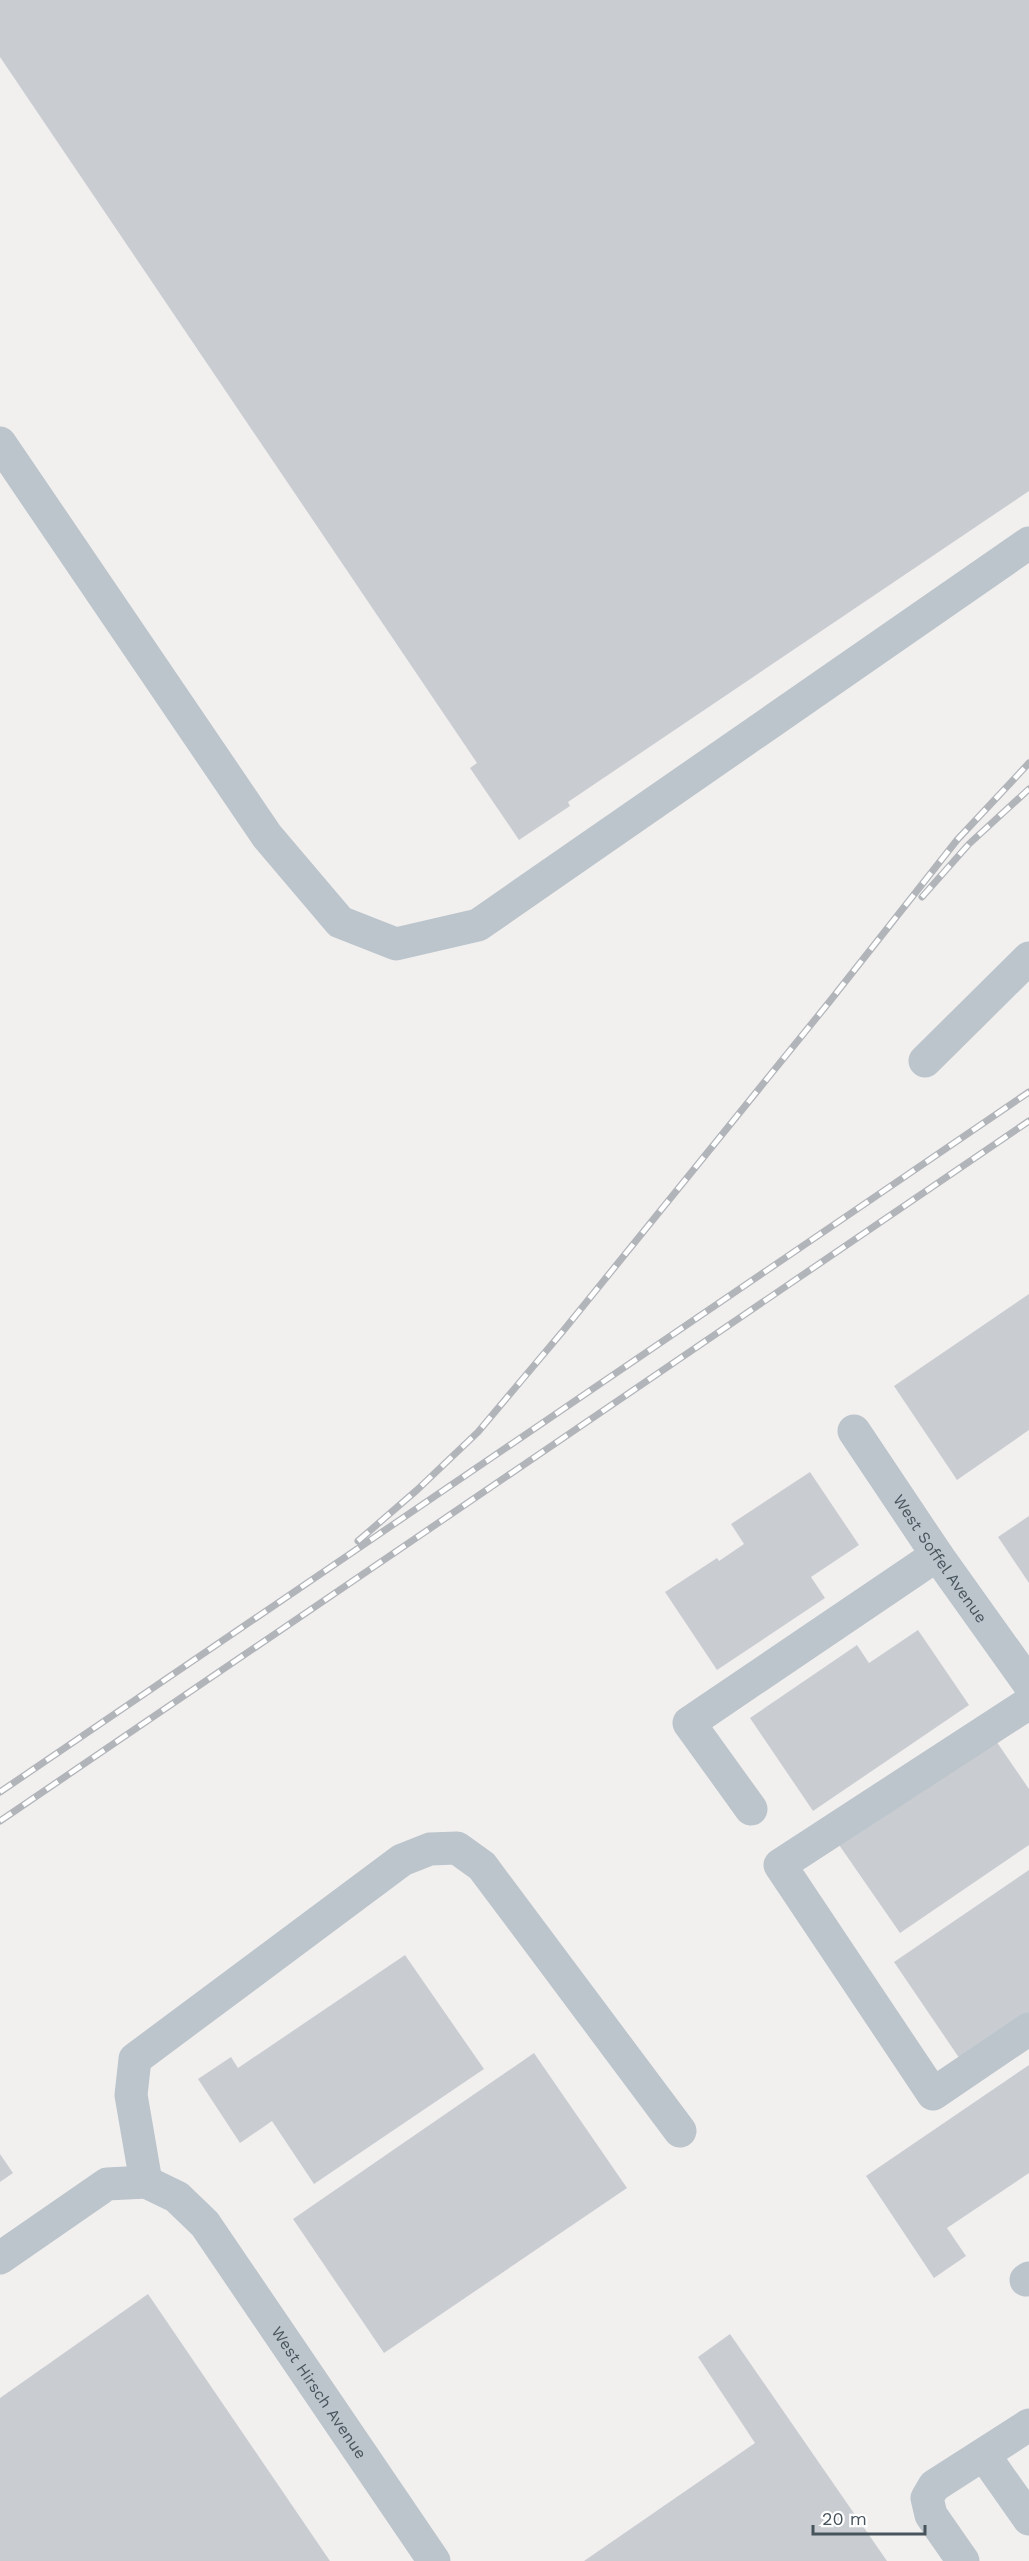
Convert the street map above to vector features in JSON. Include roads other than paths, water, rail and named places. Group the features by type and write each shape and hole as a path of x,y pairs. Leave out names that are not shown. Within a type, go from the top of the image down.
{"street":[{"path":"0,443 267,836 340,922 396,944 478,925 1029,543"},
{"path":"925,1060 1029,958"},
{"name":"West Soffel Avenue","path":"854,1431 937,1555 1027,1682"},
{"path":"751,1809 689,1723 937,1555"},
{"path":"1027,1682 780,1864 933,2094 1029,2029"},
{"path":"0,2258 107,2184 146,2182 131,2095 135,2059 402,1860 430,1849 457,1848 482,1866 680,2131"},
{"name":"West Hirsch Avenue","path":"146,2182 177,2197 205,2224 434,2561"},
{"path":"963,2561 931,2515 927,2498 934,2486 1029,2425"},
{"path":"984,2455 1029,2519"}],"railway":[{"path":"358,1541 417,1490 478,1432 563,1331 957,840 1029,763"},
{"path":"922,897 969,844 1029,789"},
{"path":"0,1792 1029,1092"},
{"path":"0,1821 1029,1121"}]}
